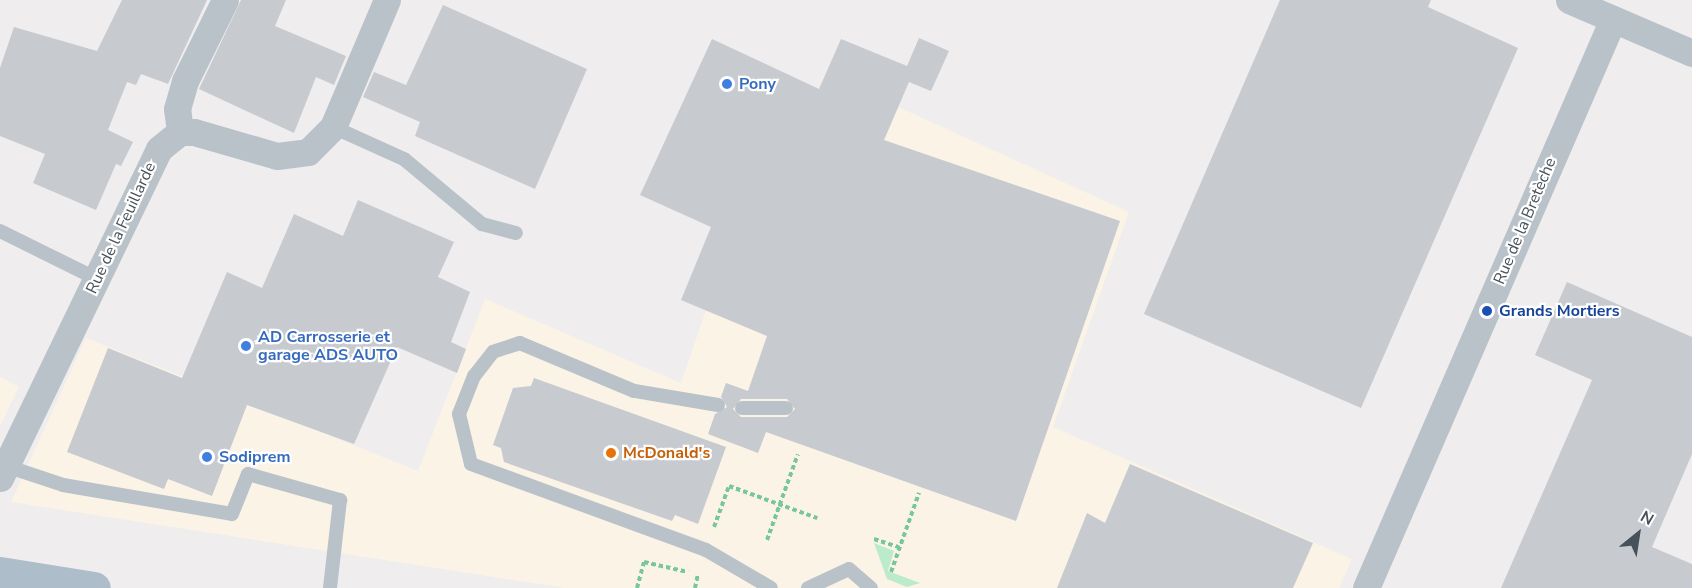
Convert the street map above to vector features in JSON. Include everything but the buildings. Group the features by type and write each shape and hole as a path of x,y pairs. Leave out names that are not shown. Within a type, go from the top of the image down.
{"main road":[{"path":"0,573 94,588"}],"street":[{"path":"225,0 185,81 177,109 180,132 291,156 322,143 333,127 387,0"},
{"path":"1569,0 1692,53"},
{"name":"Rue de la Bretèche","path":"1366,588 1613,19"},
{"name":"Rue de la Feuillarde","path":"3,472 148,169 159,149 180,132"}],"lane":[{"path":"333,127 404,159 482,224 516,232"},
{"path":"0,231 97,279"},
{"path":"718,405 634,391 520,343 493,352 474,376 459,414 471,464 705,550 771,588"},
{"path":"742,408 786,408"},
{"path":"3,472 63,485 232,514 248,474 340,500 330,588"},
{"path":"808,588 849,569 871,588"}],"path":[{"path":"767,540 798,454"},
{"path":"705,550 729,486 817,518"},
{"path":"891,572 919,493"},
{"path":"874,539 899,547"},
{"path":"638,588 644,562 698,575"}],"shaded area":[{"path":"850,85 1129,212 1053,427 1352,559 1339,588 565,588 11,502 86,338 418,471 485,299 681,383 706,310 765,335"},
{"path":"0,377 19,387 0,426"}],"green space":[{"path":"874,543 894,551 888,571 920,583 907,587 887,579"}],"place":[{"name":"Pony","path":"727,84"},
{"name":"Grands Mortiers","path":"1487,311"},
{"name":"AD Carrosserie et garage ADS AUTO","path":"246,346"},
{"name":"McDonald's","path":"611,453"},
{"name":"Sodiprem","path":"207,457"}]}
